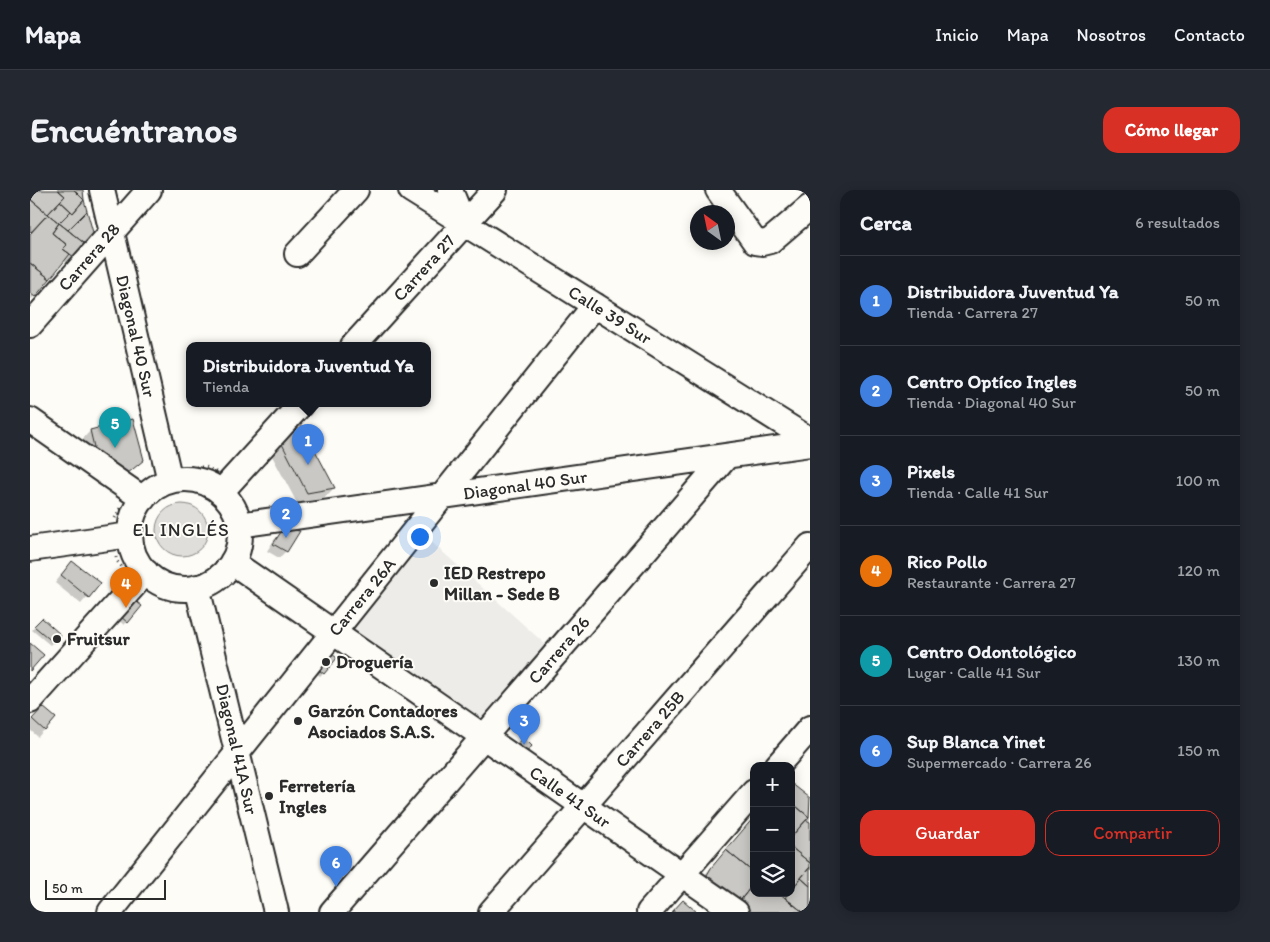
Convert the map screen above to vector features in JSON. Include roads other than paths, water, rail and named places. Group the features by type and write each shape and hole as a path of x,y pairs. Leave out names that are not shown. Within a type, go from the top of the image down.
{"street":[{"name":"Diagonal 40 Sur","path":"102,190 168,474"},
{"name":"Carrera 28","path":"30,325 149,190"},
{"path":"297,254 356,190"},
{"name":"Calle 39 Sur","path":"410,190 810,440"},
{"path":"450,190 464,224"},
{"name":"Carrera 27","path":"357,342 495,190"},
{"path":"719,190 755,242 770,241 810,207"},
{"name":"Carrera 26A","path":"110,912 595,305"},
{"path":"227,486 298,407"},
{"path":"30,420 136,494"},
{"name":"Diagonal 40 Sur","path":"239,525 810,444"},
{"name":"Carrera 26","path":"332,912 727,456"},
{"path":"136,494 160,485 168,474 227,486"},
{"path":"141,578 183,588 199,594 223,573 232,562 240,538 236,513 230,502 227,486"},
{"path":"122,536 134,516 136,494"},
{"path":"30,549 122,536"},
{"path":"122,536 134,555 141,578"},
{"name":"Carrera 25B","path":"491,912 810,546"},
{"name":"Calle 41 Sur","path":"232,562 736,912"},
{"path":"30,701 141,578"},
{"name":"Diagonal 41A Sur","path":"199,594 276,912"},
{"path":"780,762 810,728"},
{"path":"649,912 750,797"}],"place":[{"name":"Centro Odontológico","path":"115,448"},
{"name":"Distribuidora Juventud Ya","path":"308,465"},
{"name":"Centro Optíco Ingles","path":"286,538"},
{"name":"IED Restrepo Millan - Sede B","path":"434,583"},
{"name":"Rico Pollo","path":"126,608"},
{"name":"Fruitsur","path":"57,639"},
{"name":"Droguería","path":"326,662"},
{"name":"Garzón Contadores Asociados S.A.S.","path":"298,721"},
{"name":"Pixels","path":"524,745"},
{"name":"Ferretería Ingles","path":"269,796"},
{"name":"Sup Blanca Yinet","path":"336,887"}],"district":[{"name":"EL INGLÉS","path":"181,529"}]}
